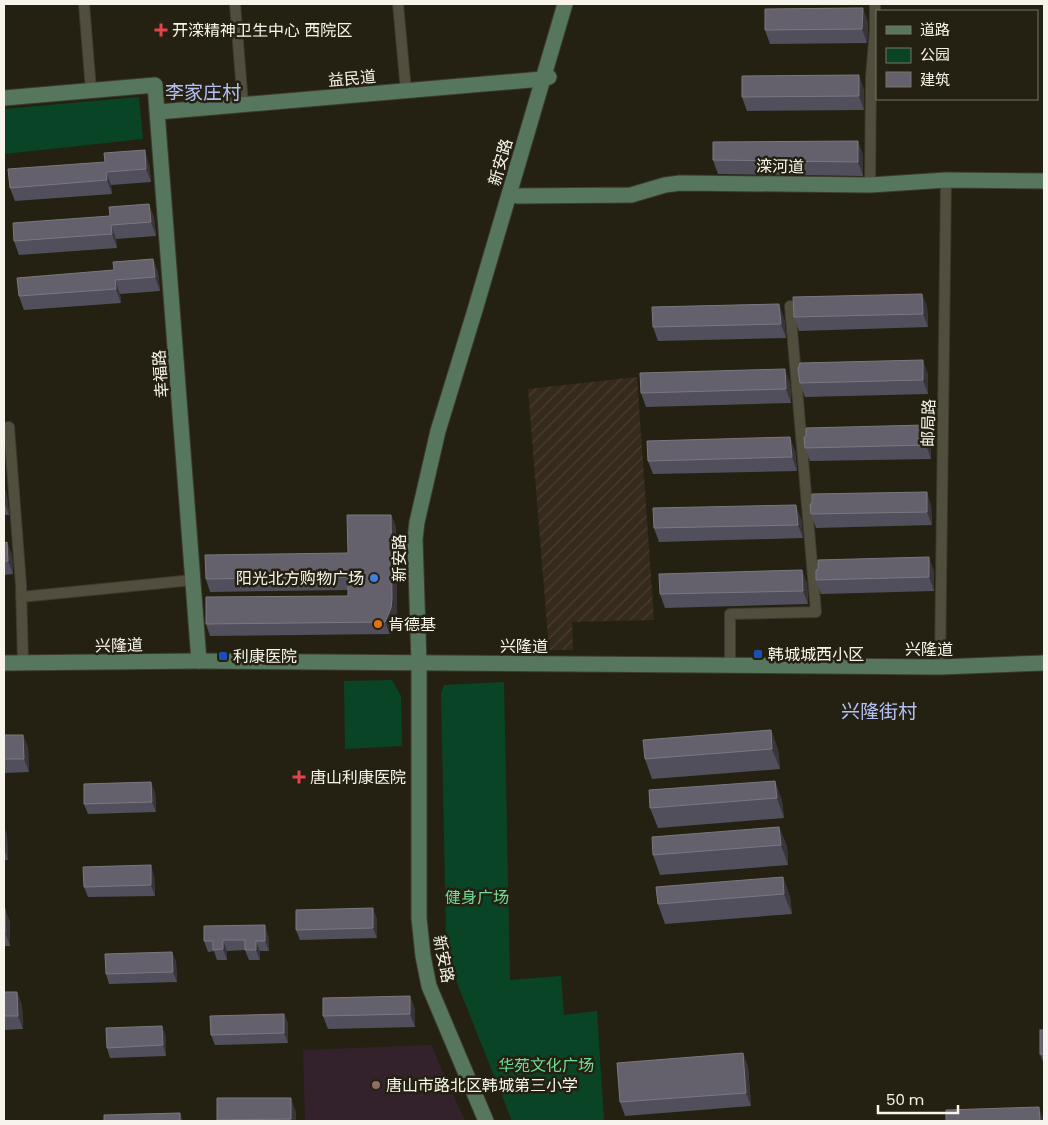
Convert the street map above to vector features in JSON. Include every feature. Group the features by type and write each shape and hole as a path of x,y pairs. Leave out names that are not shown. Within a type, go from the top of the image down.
{"main road":[{"name":"新安路","path":"486,1121 429,986 423,956 419,918 423,546 425,522 438,464 517,196 565,4"},
{"name":"新安路","path":"493,1121 436,983 430,951 427,921 422,663 415,539 427,473 438,431 546,78 572,4"},
{"name":"益民道","path":"158,112 546,78"},
{"name":"幸福路","path":"91,90 156,85 198,662"},
{"path":"4,98 91,90"},
{"name":"滦河道","path":"517,196 631,194 680,183 870,185 946,180 1044,181"},
{"name":"兴隆道","path":"4,663 198,662 940,667 1044,663"}],"street":[{"path":"84,4 91,90"},
{"path":"235,4 243,105"},
{"path":"398,4 406,91"},
{"path":"870,185 871,78 875,4"},
{"name":"邮局路","path":"940,667 946,180"},
{"path":"730,665 730,614 816,612 790,306"},
{"path":"4,428 9,427 22,597 23,663"},
{"path":"22,597 192,580"}],"shaded area":[{"path":"637,377 654,620 572,622 573,650 549,650 528,389"},
{"name":"唐山市路北区韩城第三小学","path":"431,1045 465,1121 305,1121 303,1050"}],"green space":[{"path":"139,97 143,139 4,154 4,109"},
{"path":"392,680 401,696 402,746 345,749 344,681"},
{"path":"504,682 510,980 561,976 564,1015 597,1011 604,1121 512,1121 457,983 446,934 441,693 444,685"}],"building":[{"path":"863,8 862,29 765,30 765,9"},
{"path":"859,75 859,96 742,97 742,76"},
{"path":"858,141 858,162 713,160 713,142"},
{"path":"145,150 146,169 106,172 107,180 10,188 8,169 105,162 104,153"},
{"path":"149,204 151,222 111,225 112,234 14,241 13,223 110,216 109,207"},
{"path":"153,259 155,277 115,280 116,289 19,296 17,278 114,270 113,262"},
{"path":"922,294 923,314 794,317 793,297"},
{"path":"779,304 781,324 653,327 652,307"},
{"path":"923,360 923,380 800,383 798,369 800,363"},
{"path":"785,369 786,389 641,393 640,373"},
{"path":"925,425 926,445 805,448 804,437 806,437 806,428"},
{"path":"790,437 792,457 648,461 647,441"},
{"path":"927,492 927,512 811,514 812,494"},
{"path":"796,505 798,525 654,528 653,508"},
{"path":"347,515 391,515 392,599 391,608 385,622 206,624 206,597 348,596 348,577 206,579 205,555 348,553"},
{"path":"7,542 8,561 4,561 4,543"},
{"path":"929,557 929,577 816,580 818,560"},
{"path":"802,570 803,591 660,594 659,574"},
{"path":"771,730 772,749 645,759 643,740"},
{"path":"4,735 23,735 24,759 4,759"},
{"path":"775,781 777,798 650,808 649,790"},
{"path":"151,782 152,802 84,804 84,784"},
{"path":"779,827 781,845 653,855 652,837"},
{"path":"151,865 151,885 84,887 83,867"},
{"path":"783,877 784,894 658,904 656,887"},
{"path":"373,908 373,928 296,930 296,910"},
{"path":"5,909 5,932 4,932"},
{"path":"265,925 265,941 256,941 256,950 245,950 245,940 223,940 223,949 213,950 213,941 204,941 204,926"},
{"path":"172,952 173,972 106,974 105,954"},
{"path":"4,992 17,992 18,1016 4,1016"},
{"path":"410,996 410,1014 323,1016 323,998"},
{"path":"284,1014 284,1033 211,1035 210,1016"},
{"path":"162,1026 163,1045 107,1048 106,1028"},
{"path":"1040,1030 1044,1030 1044,1054 1040,1054"},
{"path":"743,1053 746,1093 620,1102 617,1063"},
{"path":"217,1098 291,1098 291,1119 217,1120"},
{"path":"1039,1107 1040,1121 946,1121 946,1110"},
{"path":"180,1113 180,1121 104,1121 104,1115"}],"place":[{"name":"开滦精神卫生中心 西院区","path":"161,30"},
{"name":"阳光北方购物广场","path":"374,578"},
{"name":"肯德基","path":"378,624"},
{"name":"韩城城西小区","path":"758,654"},
{"name":"利康医院","path":"223,656"},
{"name":"唐山利康医院","path":"299,777"},
{"name":"唐山市路北区韩城第三小学","path":"376,1085"}],"district":[{"name":"李家庄村","path":"203,92"},
{"name":"兴隆街村","path":"879,711"}],"park label":[{"name":"健身广场","path":"477,897"},
{"name":"华苑文化广场","path":"546,1065"}]}
